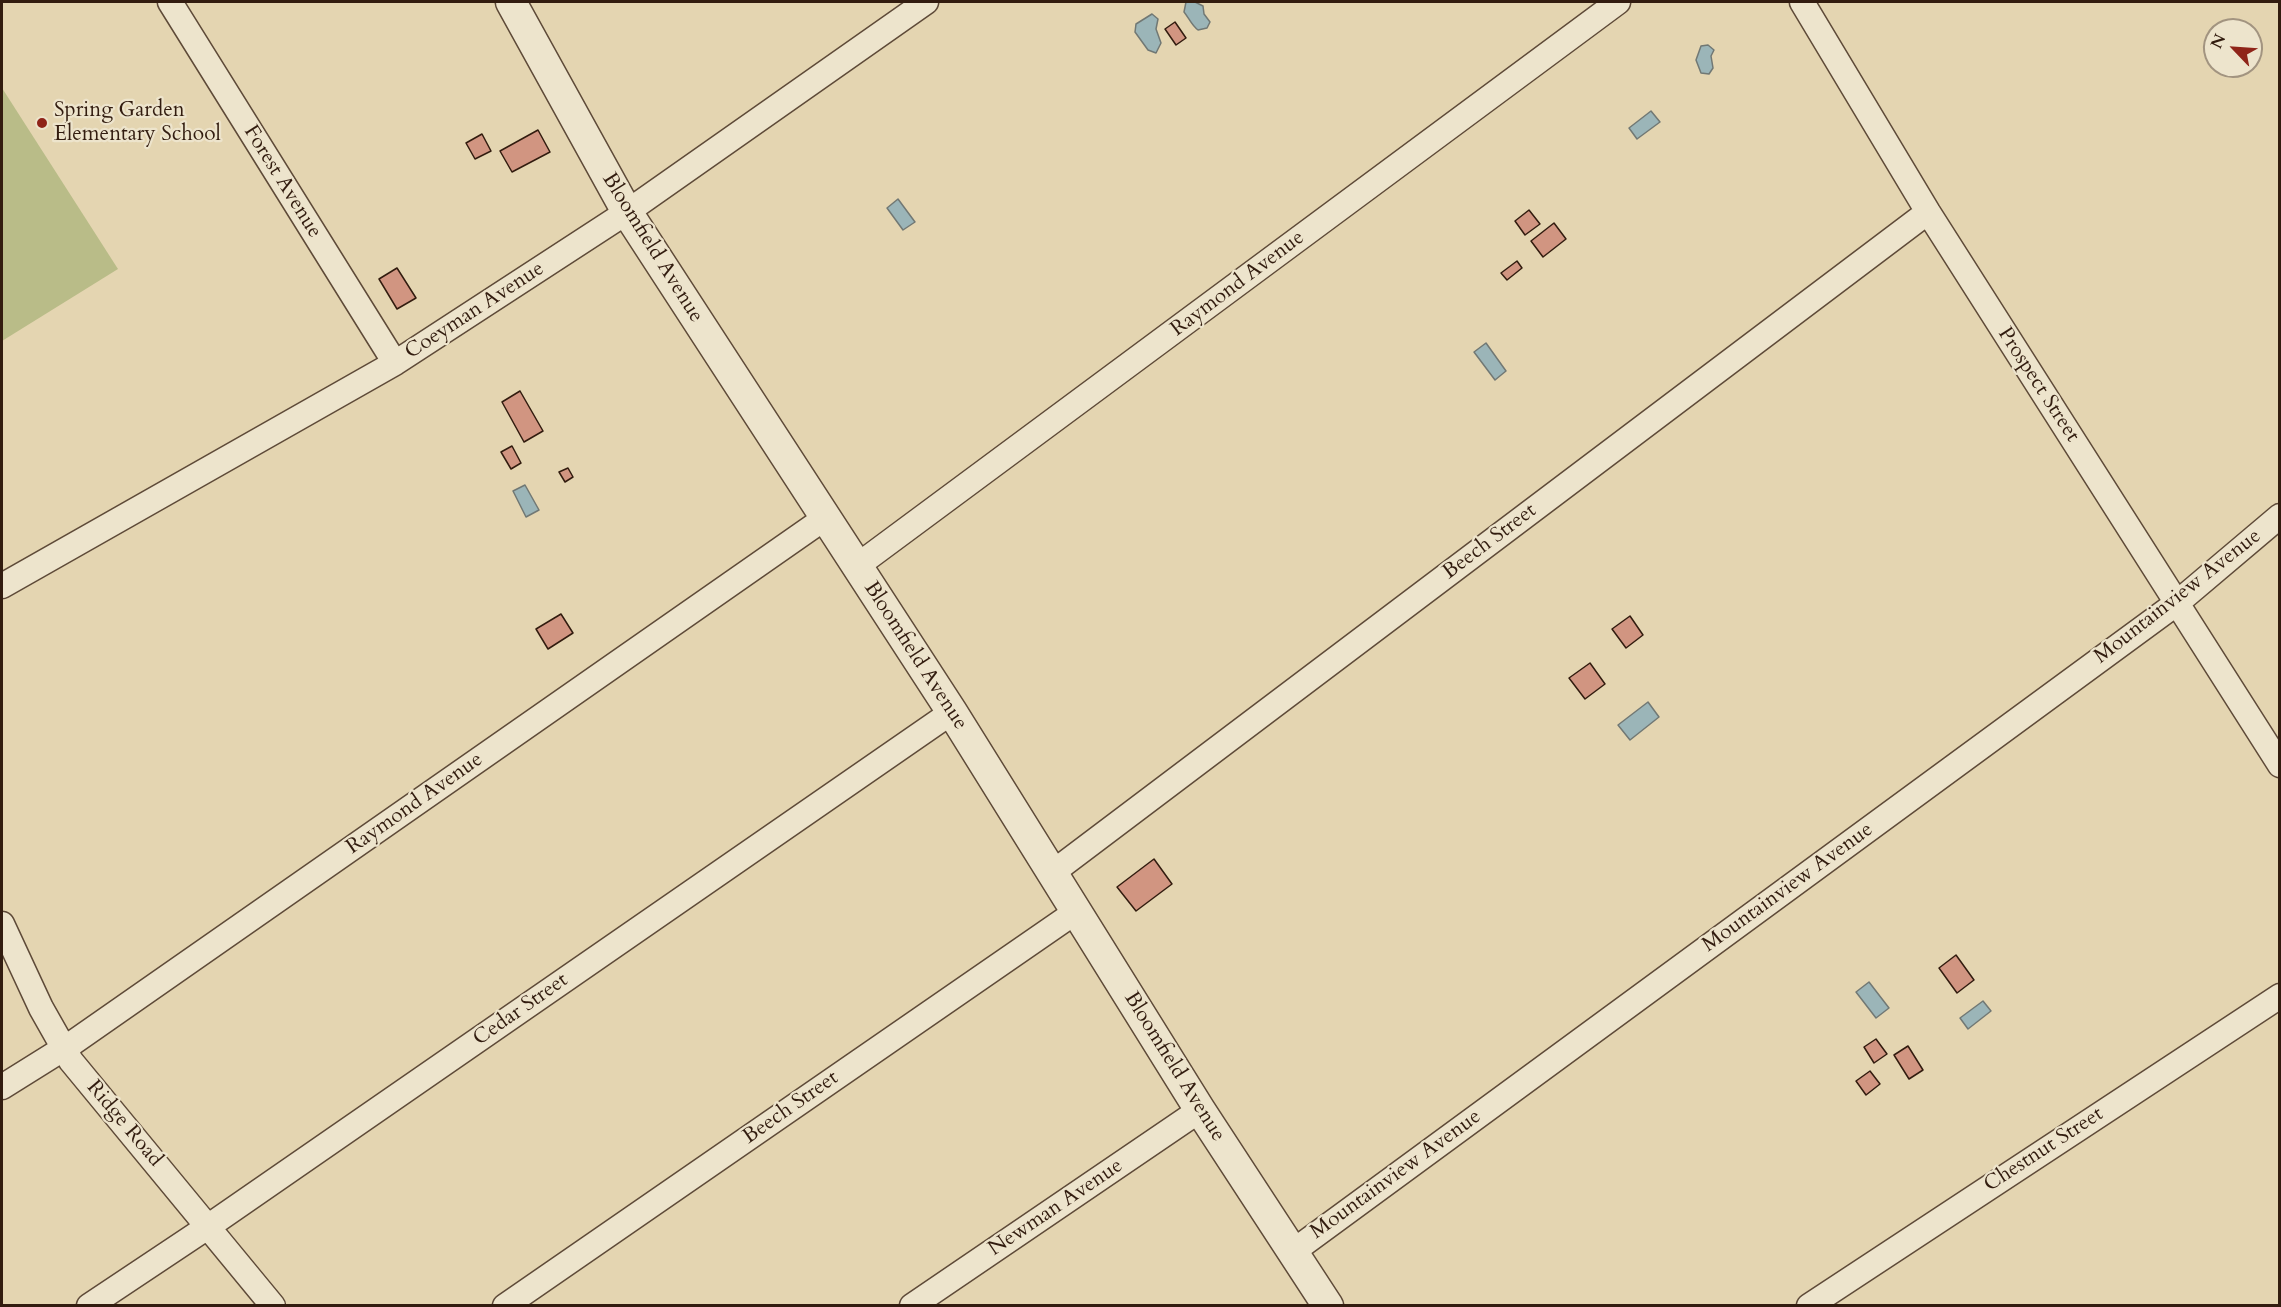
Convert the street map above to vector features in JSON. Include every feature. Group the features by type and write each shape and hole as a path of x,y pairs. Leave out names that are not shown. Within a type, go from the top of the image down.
{"street":[{"name":"Forest Avenue","path":"170,2 395,363"},
{"name":"Bloomfield Avenue","path":"511,2 627,212 952,712 1200,1110 1327,1305"},
{"name":"Coeyman Avenue","path":"2,586 395,363 627,212 926,2"},
{"name":"Raymond Avenue","path":"857,566 1618,2"},
{"name":"Prospect Street","path":"1802,2 1928,212 2280,765"},
{"name":"Beech Street","path":"1052,873 1928,212"},
{"name":"Mountainview Avenue","path":"1291,1253 2177,603 2280,516"},
{"name":"Raymond Avenue","path":"2,1087 64,1048 825,518"},
{"name":"Cedar Street","path":"89,1305 209,1226 952,712"},
{"name":"Beech Street","path":"505,1305 1077,911"},
{"name":"Ridge Road","path":"2,924 41,1008 71,1060 273,1305"},
{"name":"Chestnut Street","path":"1809,1305 2280,996"},
{"name":"Newman Avenue","path":"912,1305 1200,1110"}],"green space":[{"path":"2,88 118,269 2,341"}],"water":[{"path":"1186,2 1195,2 1203,6 1204,14 1210,22 1207,28 1198,30 1194,26 1184,12"},
{"path":"1152,14 1158,19 1156,29 1161,43 1156,53 1148,50 1135,32 1136,24"},
{"path":"1708,45 1714,50 1711,56 1713,68 1709,74 1701,73 1696,60 1701,46"},
{"path":"1651,111 1660,122 1637,139 1629,128"},
{"path":"898,199 915,222 903,230 887,208"},
{"path":"1486,343 1506,371 1495,380 1474,352"},
{"path":"525,485 539,510 526,517 513,491"},
{"path":"1648,702 1659,717 1630,740 1618,725"},
{"path":"1869,982 1889,1008 1876,1018 1856,992"},
{"path":"1983,1001 1991,1011 1968,1029 1960,1018"}],"building":[{"path":"1175,22 1186,38 1176,45 1165,29"},
{"path":"538,130 550,152 512,172 500,151"},
{"path":"482,134 491,151 475,159 466,143"},
{"path":"1529,210 1540,224 1525,235 1515,221"},
{"path":"1554,223 1566,239 1543,257 1531,241"},
{"path":"1517,261 1522,268 1507,280 1501,273"},
{"path":"397,268 416,298 397,309 379,279"},
{"path":"520,391 543,431 524,442 502,402"},
{"path":"512,446 521,463 511,469 501,452"},
{"path":"568,468 573,477 565,482 559,472"},
{"path":"561,614 573,633 548,649 536,629"},
{"path":"1630,616 1643,635 1626,648 1612,629"},
{"path":"1590,663 1605,684 1585,699 1569,678"},
{"path":"1154,859 1172,884 1136,911 1117,887"},
{"path":"1956,955 1974,980 1957,993 1939,968"},
{"path":"1876,1039 1887,1054 1874,1063 1864,1047"},
{"path":"1908,1046 1923,1070 1909,1079 1894,1055"},
{"path":"1870,1071 1880,1084 1866,1095 1856,1081"}],"place":[{"name":"Spring Garden Elementary School","path":"42,123"}]}
